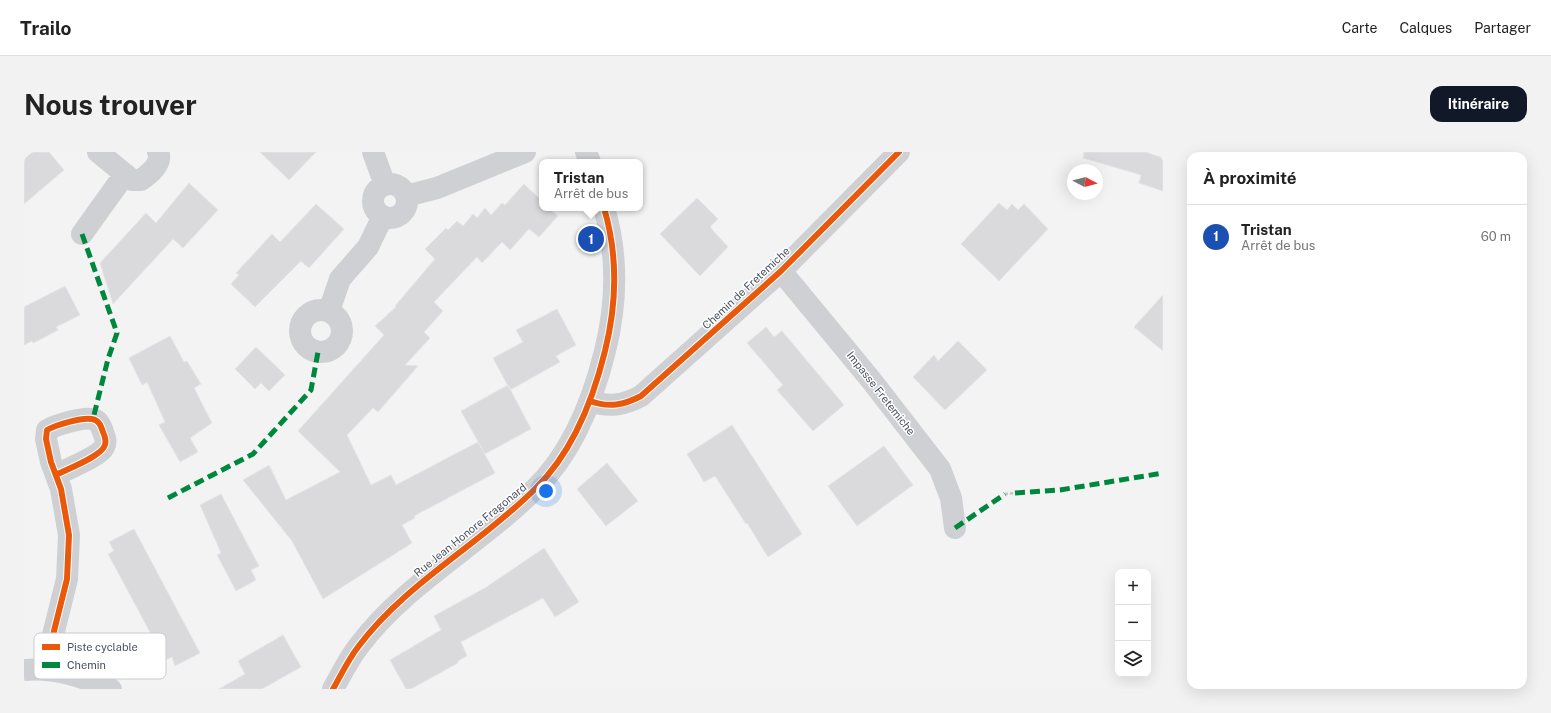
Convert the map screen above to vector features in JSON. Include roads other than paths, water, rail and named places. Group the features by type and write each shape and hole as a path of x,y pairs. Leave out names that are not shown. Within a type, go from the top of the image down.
{"street":[{"path":"98,152 132,180 141,180 158,164 160,157 158,152"},
{"path":"373,152 385,185"},
{"path":"406,196 437,188 526,152"},
{"name":"Chemin de Fretemiche","path":"590,401 601,405 616,405 629,402 641,396 781,271 899,152"},
{"path":"82,234 125,174"},
{"path":"390,184 400,187 406,196 405,207 399,215 388,218 378,213 373,202 376,192 385,185 390,184"},
{"name":"Rue Jean Honore Fragonard","path":"333,689 357,648 391,609 430,575 505,516 536,489 558,463 575,433 590,401 602,364 614,306 615,277 613,250 605,211"},
{"path":"328,311 340,279 368,246 383,216"},
{"name":"Impasse Fretemiche","path":"781,271 871,380 940,469 951,498 955,528"},
{"path":"54,633 67,579 69,557 66,511 56,475"},
{"path":"87,679 111,689"}],"place":[{"name":"Tristan","path":"591,239"}]}
